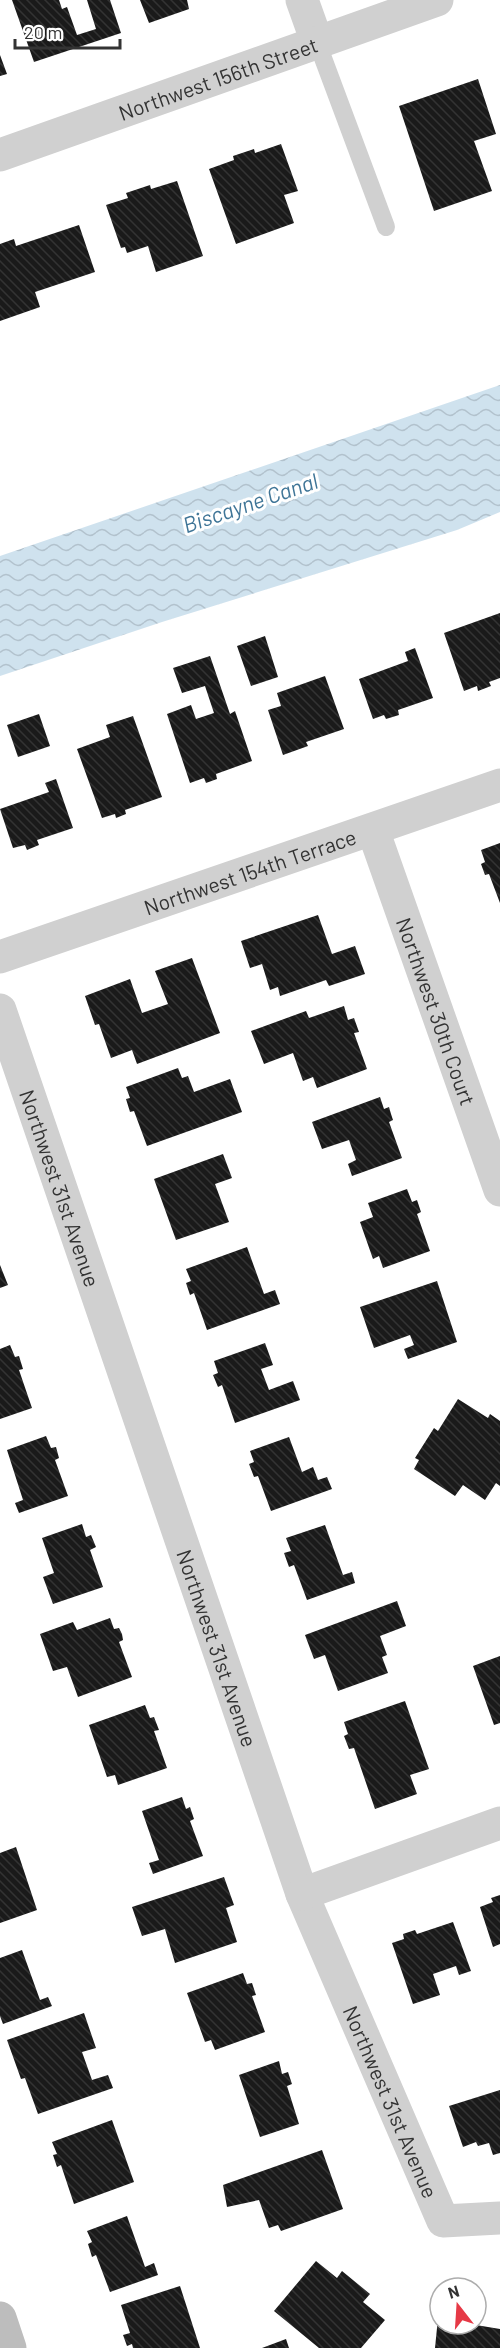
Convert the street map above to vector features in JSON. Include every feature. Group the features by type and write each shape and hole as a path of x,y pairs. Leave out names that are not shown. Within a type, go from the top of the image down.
{"street":[{"path":"302,0 317,42"},
{"name":"Northwest 156th Street","path":"0,155 437,0"},
{"name":"Northwest 154th Terrace","path":"0,957 500,785"},
{"name":"Northwest 30th Court","path":"374,830 500,1191"},
{"name":"Northwest 31st Avenue","path":"0,1010 302,1894 443,2221 500,2218"},
{"path":"302,1894 500,1823"},
{"path":"0,2318 10,2348"}],"lane":[{"path":"317,42 386,228"}],"water":[{"name":"Biscayne Canal","path":"500,385 500,512 457,530 162,622 0,676 0,556"}],"building":[{"path":"12,0 59,0 62,9 67,7 77,35 96,29 87,0 110,0 121,33 34,62"},
{"path":"140,0 187,0 189,9 149,23"},
{"path":"0,55 7,74 0,76"},
{"path":"478,79 496,134 474,141 492,191 434,211 399,106"},
{"path":"281,144 298,191 284,195 294,223 236,244 209,169 234,160 233,156 254,149 255,153"},
{"path":"177,181 203,256 156,272 148,246 127,253 125,247 121,248 106,205 128,198 126,193 150,185 151,189"},
{"path":"79,225 95,272 35,292 40,307 0,321 0,244 14,239 16,246"},
{"path":"500,613 500,678 489,682 491,686 478,691 477,686 464,691 444,633"},
{"path":"265,636 278,677 251,686 237,646"},
{"path":"415,648 433,698 398,710 399,715 386,719 384,715 373,719 359,679 408,661 405,652"},
{"path":"210,656 230,714 235,711 252,761 216,774 217,779 206,783 204,778 190,783 167,714 191,705 196,719 214,713 205,686 182,693 173,668"},
{"path":"325,676 344,729 306,742 308,746 283,755 268,710 281,706 277,693"},
{"path":"39,714 50,746 18,757 7,725"},
{"path":"133,716 162,797 125,810 126,814 116,818 115,814 102,818 77,749 110,737 106,725"},
{"path":"56,779 73,828 37,840 39,845 27,850 25,845 13,848 0,809 49,792 45,783"},
{"path":"500,843 500,903 489,874 485,875 481,864 485,862 481,850"},
{"path":"318,915 332,954 355,946 365,974 329,986 326,980 280,996 278,987 270,990 262,964 250,968 241,941"},
{"path":"192,958 220,1033 137,1064 132,1050 111,1058 99,1024 95,1025 85,996 130,979 142,1013 168,1004 155,971"},
{"path":"344,1006 348,1020 354,1018 359,1032 354,1033 367,1069 317,1088 313,1077 303,1081 293,1053 264,1064 251,1031 306,1011 309,1018"},
{"path":"178,1068 182,1078 188,1076 194,1092 230,1079 242,1112 147,1146 134,1111 130,1112 126,1099 130,1098 126,1087"},
{"path":"380,1097 384,1109 389,1107 393,1120 389,1122 402,1158 352,1176 348,1164 356,1160 349,1140 322,1149 312,1122"},
{"path":"223,1154 232,1178 215,1184 229,1222 176,1240 154,1179"},
{"path":"407,1189 412,1202 417,1200 421,1212 417,1214 430,1251 383,1268 379,1256 373,1259 360,1222 373,1217 368,1203"},
{"path":"247,1247 264,1294 275,1290 280,1304 207,1330 194,1293 190,1295 186,1283 191,1281 186,1269"},
{"path":"0,1265 8,1285 0,1288"},
{"path":"437,1281 457,1342 408,1359 404,1349 414,1345 410,1335 374,1348 360,1307"},
{"path":"265,1343 273,1365 261,1369 269,1390 293,1381 300,1400 235,1423 222,1385 218,1387 213,1375 218,1373 214,1361"},
{"path":"10,1345 15,1357 19,1356 23,1369 19,1370 32,1408 0,1419 0,1349"},
{"path":"458,1399 488,1418 490,1414 500,1421 500,1486 496,1483 485,1500 463,1485 455,1496 414,1469 419,1460 415,1458 434,1428 438,1431"},
{"path":"46,1436 51,1448 56,1447 59,1458 55,1460 68,1496 19,1513 15,1503 23,1500 7,1450"},
{"path":"289,1437 302,1472 313,1467 318,1480 327,1477 332,1489 271,1511 258,1476 254,1477 249,1464 254,1462 250,1451"},
{"path":"82,1524 86,1537 91,1535 96,1547 90,1550 103,1587 53,1604 43,1577 54,1573 42,1538"},
{"path":"325,1525 343,1575 352,1572 355,1583 307,1600 294,1565 289,1567 284,1553 291,1551 286,1538"},
{"path":"397,1601 406,1626 380,1636 387,1655 382,1657 388,1673 338,1691 325,1655 314,1659 305,1635"},
{"path":"110,1618 114,1629 119,1628 122,1634 123,1640 119,1642 132,1677 78,1697 67,1667 53,1671 40,1634 73,1622 77,1630"},
{"path":"500,1656 500,1723 494,1725 473,1666"},
{"path":"405,1701 429,1769 410,1775 417,1794 375,1809 354,1748 349,1749 344,1736 348,1734 344,1722"},
{"path":"145,1705 150,1718 154,1717 159,1730 154,1731 167,1768 118,1785 115,1775 107,1777 89,1725"},
{"path":"182,1797 186,1809 190,1807 194,1819 190,1821 203,1856 153,1874 149,1863 159,1860 142,1811"},
{"path":"16,1847 37,1910 0,1923 0,1853"},
{"path":"224,1877 234,1905 226,1908 237,1942 175,1963 165,1929 142,1936 132,1907"},
{"path":"500,1895 500,1944 493,1947 480,1907 493,1902 491,1898"},
{"path":"453,1922 471,1971 459,1975 456,1966 433,1974 440,1995 413,2004 392,1943 404,1939 403,1934 415,1930 417,1934"},
{"path":"22,1950 40,2000 48,1997 52,2006 3,2024 0,2016 0,1958"},
{"path":"243,1973 247,1984 252,1983 256,1995 252,1996 265,2032 215,2050 211,2040 205,2042 187,1993"},
{"path":"84,2013 96,2048 82,2052 92,2080 108,2075 113,2088 38,2114 25,2078 21,2079 7,2040"},
{"path":"279,2061 282,2074 288,2072 292,2084 287,2086 299,2124 260,2137 239,2075"},
{"path":"500,2090 500,2153 493,2155 489,2143 478,2146 476,2142 463,2147 449,2106"},
{"path":"112,2120 134,2182 74,2204 61,2165 57,2167 53,2155 57,2154 52,2142"},
{"path":"322,2150 343,2209 281,2231 278,2225 269,2228 259,2200 227,2207 223,2185"},
{"path":"127,2216 145,2267 154,2263 158,2275 110,2292 96,2255 92,2257 88,2244 92,2242 87,2231"},
{"path":"316,2261 337,2278 342,2271 370,2294 363,2302 385,2320 361,2348 319,2348 274,2311"},
{"path":"180,2286 200,2348 133,2348 132,2344 127,2346 123,2335 130,2333 121,2305"},
{"path":"488,2327 500,2329 500,2348 435,2348 436,2336 488,2336"},
{"path":"286,2339 289,2348 262,2348"}]}
